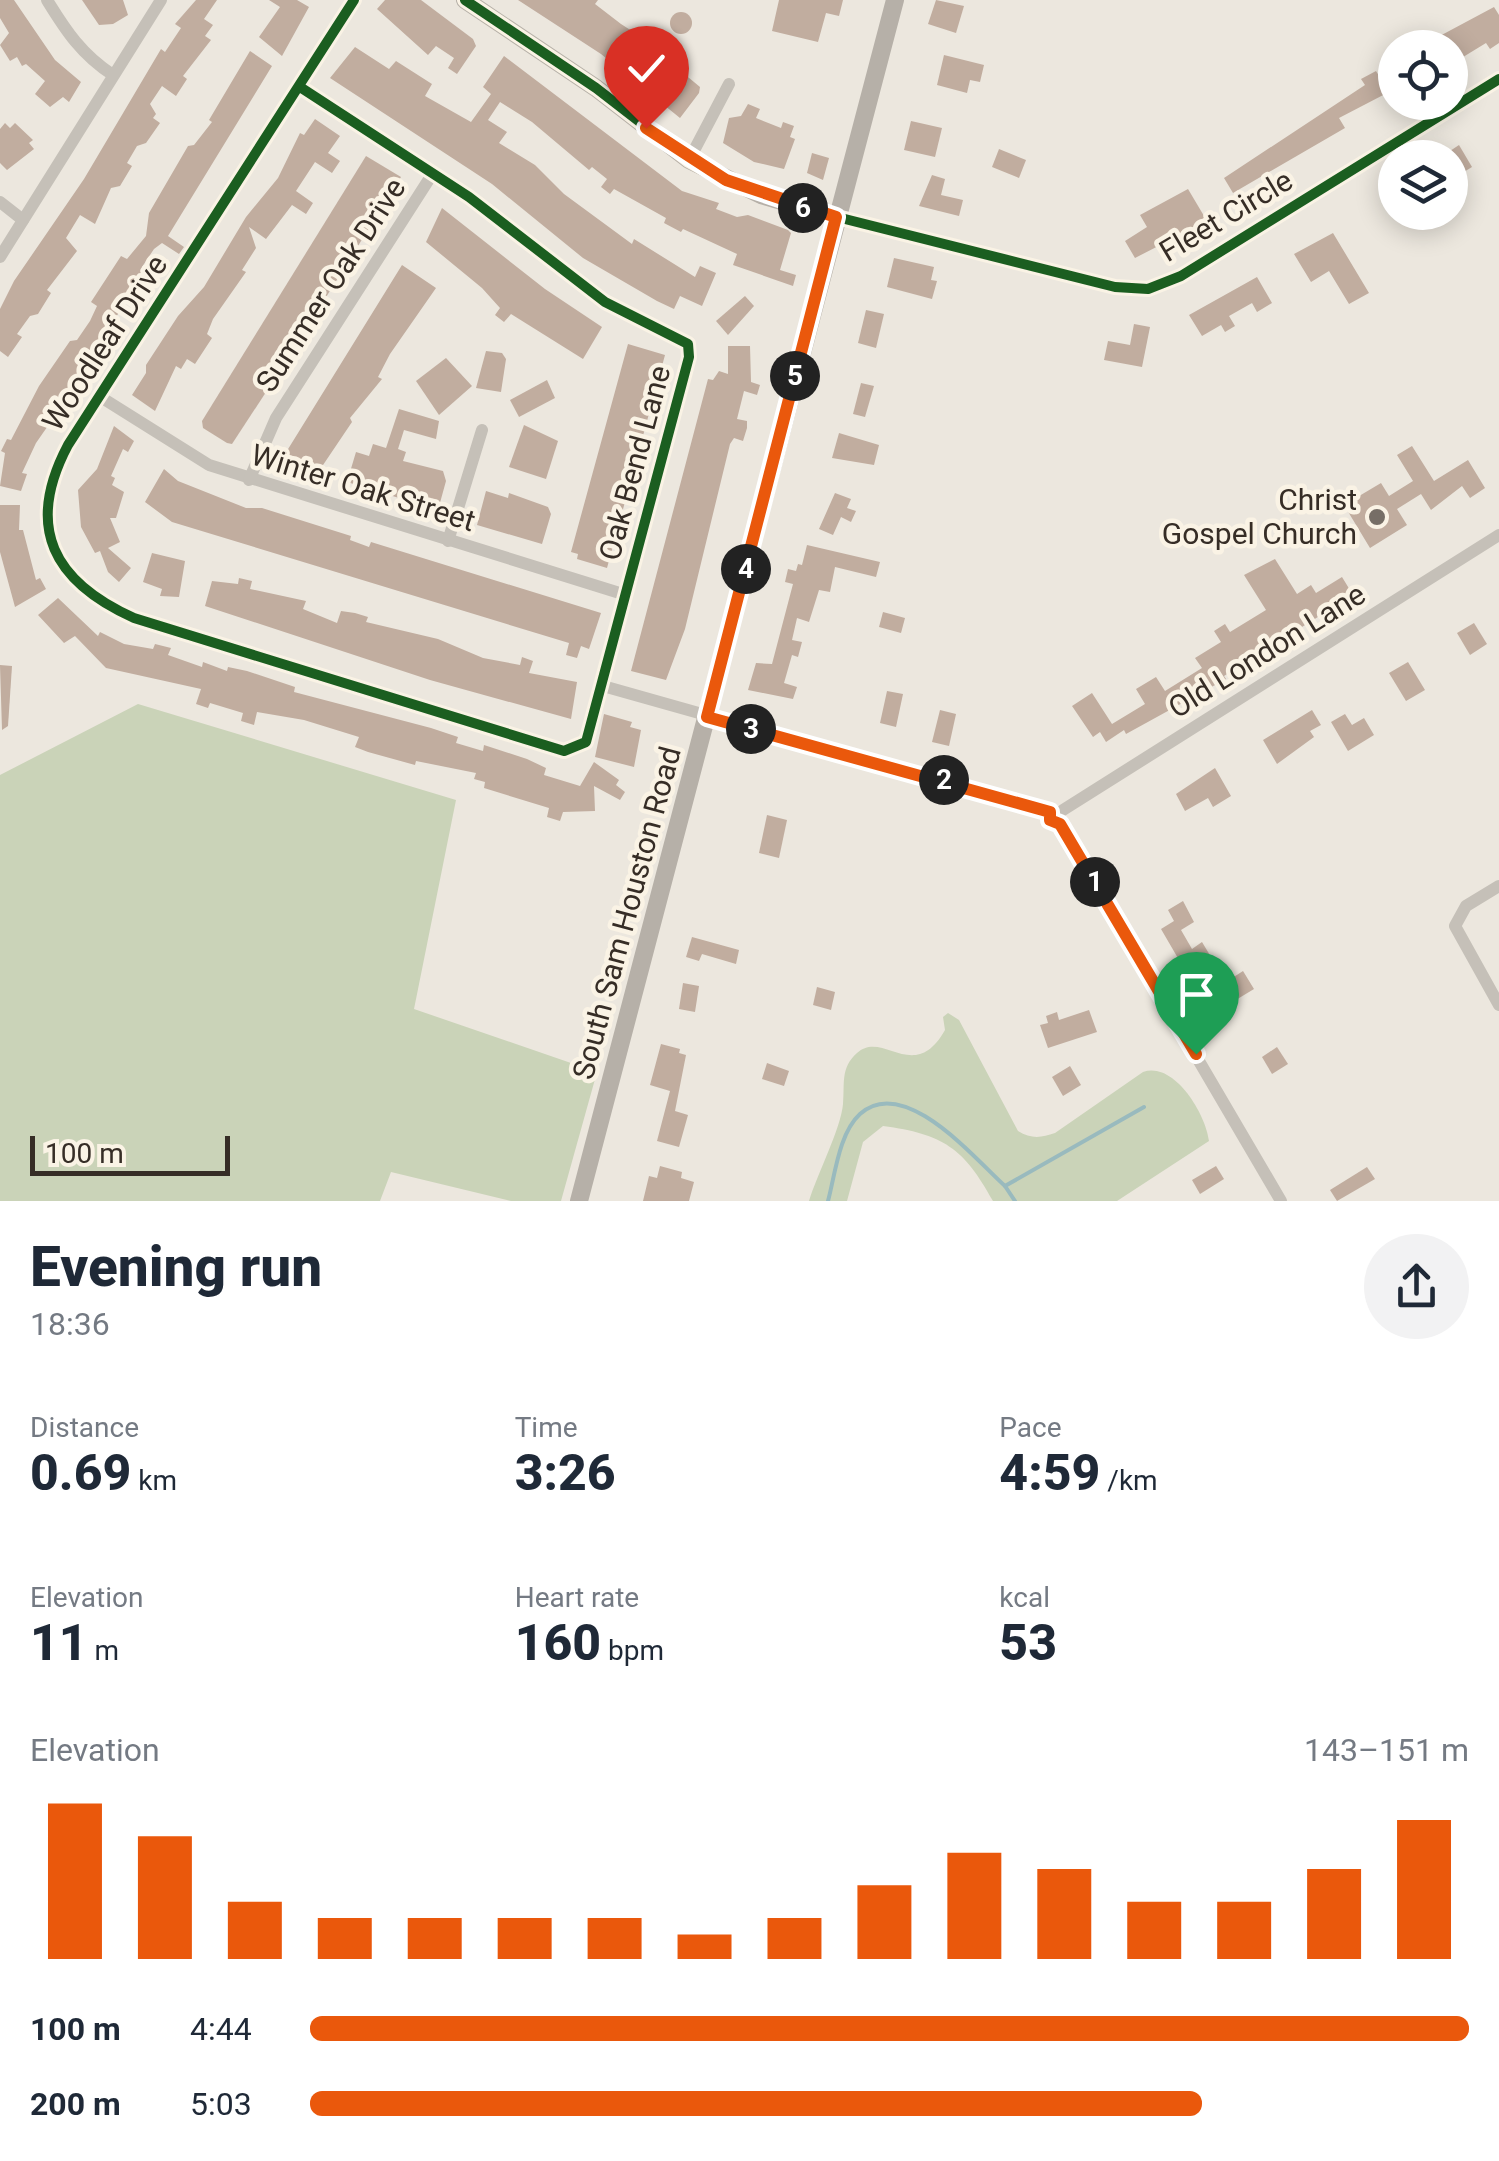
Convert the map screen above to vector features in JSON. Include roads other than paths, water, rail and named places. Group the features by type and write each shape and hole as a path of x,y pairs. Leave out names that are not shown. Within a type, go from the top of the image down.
{"street":[{"path":"48,0 72,40 90,60 113,74"},
{"path":"0,258 160,0"},
{"name":"Woodleaf Drive","path":"354,0 57,466 50,511 54,549 90,596 134,618 564,750 574,749"},
{"path":"465,0 596,88 689,160 761,195 836,217"},
{"name":"South Sam Houston Road","path":"579,1201 895,0"},
{"name":"Fleet Circle","path":"836,217 1115,287 1148,289 1182,276 1499,78"},
{"path":"689,160 729,84"},
{"name":"Oak Bend Lane","path":"300,88 433,173 604,302 688,344 689,358 603,686 586,742 574,749"},
{"name":"Summer Oak Drive","path":"248,480 276,418 433,173"},
{"path":"0,202 23,220"},
{"name":"Winter Oak Street","path":"99,396 209,465 248,480 626,595"},
{"path":"448,541 482,430"},
{"name":"Old London Lane","path":"1058,815 1499,536"},
{"path":"603,686 1058,815 1281,1201"},
{"path":"1499,886 1466,906 1455,926 1499,1005"}],"waterway":[{"path":"828,1201 847,1132 860,1114 878,1104 897,1104 937,1124 1005,1186"},
{"path":"1015,1201 1005,1186 1144,1107"}],"place":[{"name":"Christ Gospel Church","path":"1377,517"}]}
